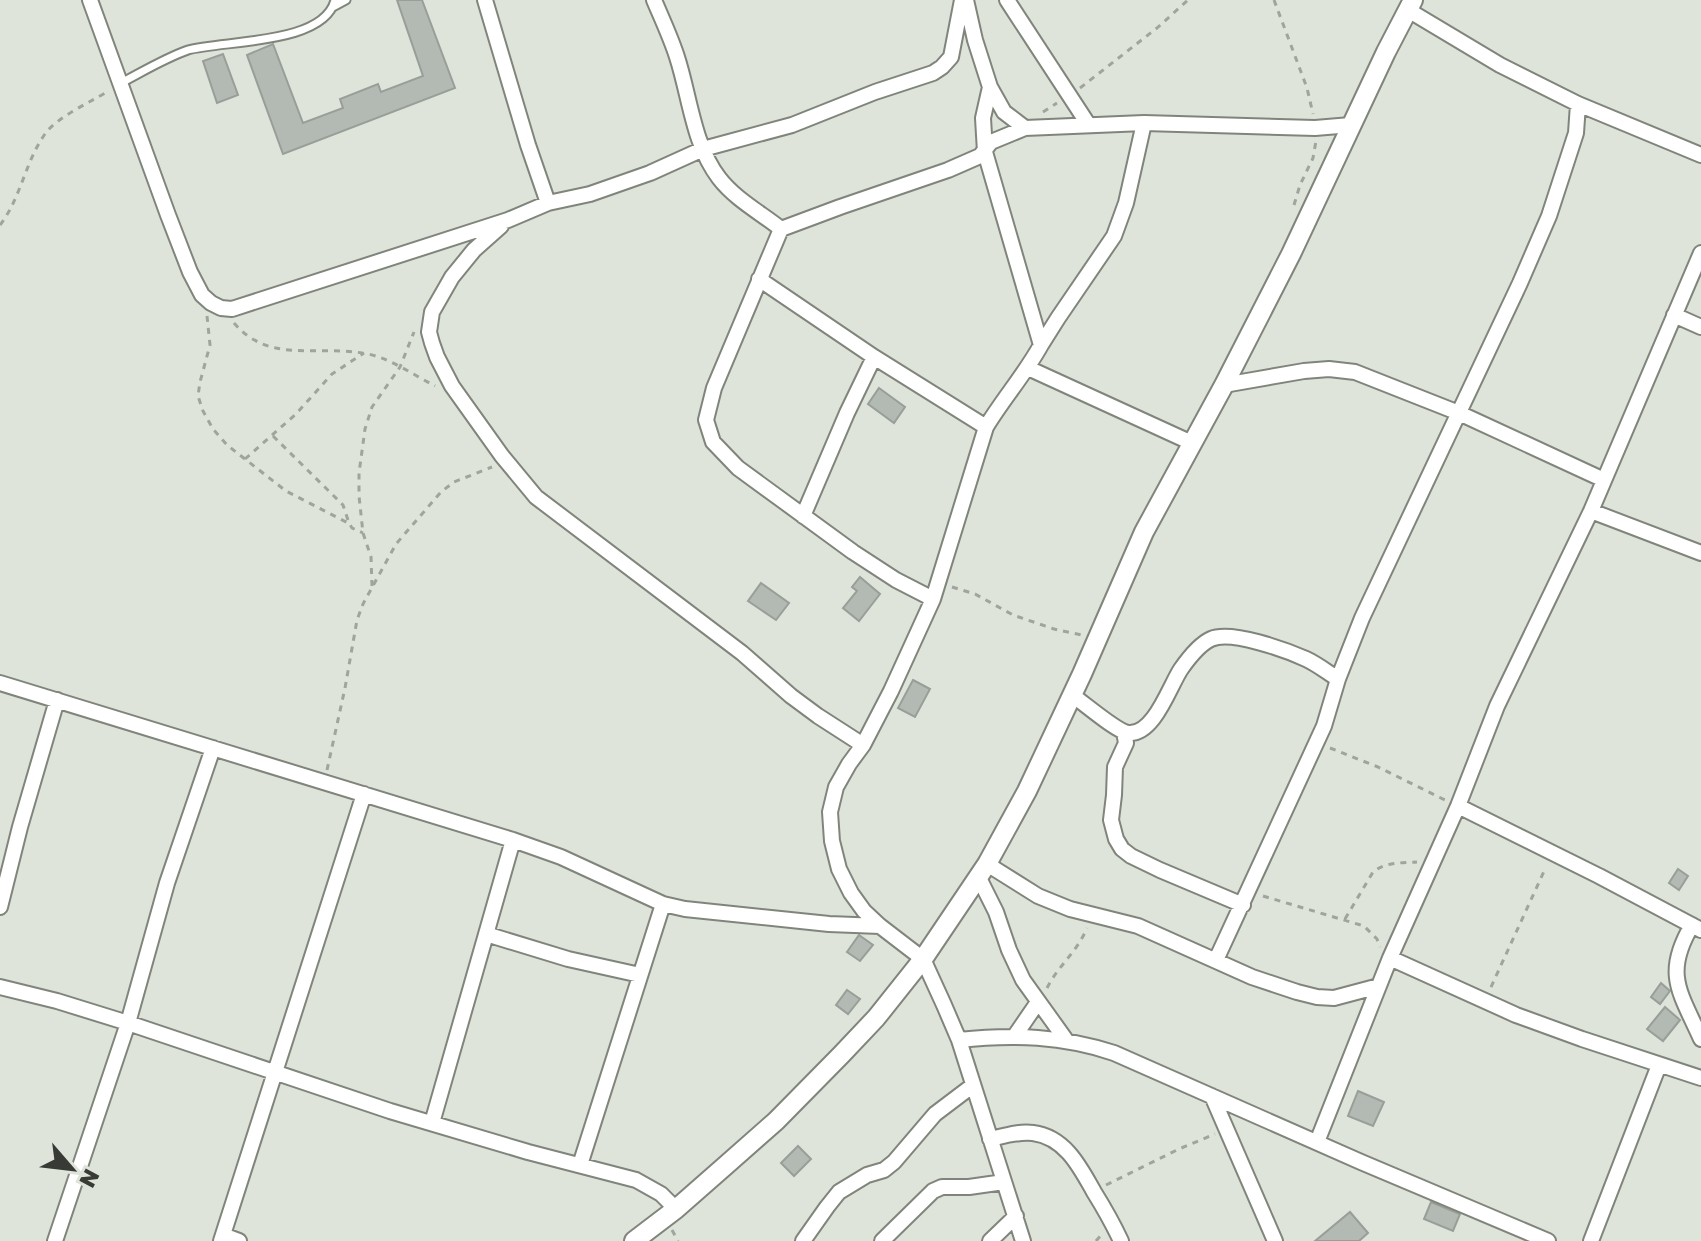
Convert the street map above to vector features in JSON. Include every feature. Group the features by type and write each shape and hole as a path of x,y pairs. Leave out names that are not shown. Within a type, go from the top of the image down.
{"street":[{"path":"90,0 190,272 202,295 211,303 232,309 508,220 548,203 590,194 650,173 703,149 792,125 933,73 951,57 964,0"},
{"path":"485,0 548,203"},
{"path":"654,0 677,57 703,149 718,177 733,193 781,229"},
{"path":"964,0 990,87 1004,112 1022,126"},
{"path":"1007,0 1088,124"},
{"path":"634,1241 676,1209 776,1121 876,1018 923,959 982,870 1027,791 1144,532 1291,254 1411,5 1500,65 1578,104 1701,155"},
{"path":"990,87 983,118 985,152 1041,345"},
{"path":"1216,960 1324,726 1362,618 1549,216 1576,133 1578,104"},
{"path":"1023,1241 959,1040 923,959 880,926 851,893 839,869 832,841 830,812 836,787 863,745 912,649 933,599 986,427 1114,236 1126,203 1144,123"},
{"path":"933,599 873,566 738,468 713,442 706,420 714,388 781,229 971,161 985,152 991,142 1022,126 1144,123 1315,128 1351,125"},
{"path":"508,220 452,277 432,312 429,332 432,343 462,399 536,497 742,653 791,696 863,745"},
{"path":"1317,1142 1497,706 1591,511 1701,253"},
{"path":"759,279 874,357 986,427"},
{"path":"1674,315 1701,327"},
{"path":"803,516 874,357"},
{"path":"1028,368 1192,443"},
{"path":"1224,385 1304,371 1329,369 1355,372 1459,413 1604,480"},
{"path":"1591,511 1701,553"},
{"path":"1072,695 1124,732 1135,732 1153,718 1181,669 1196,651 1212,639 1232,636 1307,659 1338,679"},
{"path":"0,683 513,840 561,857 663,904 829,924 880,926"},
{"path":"0,907 57,700"},
{"path":"1124,732 1126,743 1115,767 1111,820 1122,849 1160,870 1245,899"},
{"path":"55,1241 128,1023 167,883 213,748"},
{"path":"239,1241 222,1238 364,794"},
{"path":"1458,806 1697,927 1678,951 1675,966 1683,999 1701,1039"},
{"path":"432,1123 513,840"},
{"path":"982,870 1070,909 1138,926 1263,981 1317,997 1334,998 1379,986"},
{"path":"982,870 1017,968 1066,1040"},
{"path":"580,1165 663,904"},
{"path":"486,934 568,959 640,975"},
{"path":"1389,962 1570,1035 1701,1078"},
{"path":"0,987 128,1023 375,1107 636,1180 661,1194 676,1209"},
{"path":"1014,1037 1038,1002"},
{"path":"959,1040 1014,1037 1088,1044 1548,1241"},
{"path":"1591,1241 1659,1065"},
{"path":"803,1241 839,1192 867,1175 884,1170 935,1114 972,1086"},
{"path":"1212,1096 1275,1241"},
{"path":"990,1139 1017,1133 1036,1133 1058,1142 1075,1159 1121,1241"},
{"path":"882,1241 933,1191 942,1187 1004,1182"},
{"path":"990,1241 1016,1216"}],"lane":[{"path":"121,83 188,51 259,41 307,28 323,20 334,3 346,0"}],"path":[{"path":"1022,126 1069,96 1188,0"},
{"path":"1274,0 1307,88 1315,128"},
{"path":"0,225 9,213 46,131 121,83"},
{"path":"202,295 210,345 198,396 213,429 244,460 286,491 348,523"},
{"path":"221,308 239,329 261,345 305,351 364,353 400,367 462,399"},
{"path":"372,590 371,557 363,533 359,496 365,429 372,407 400,367 416,328 432,312"},
{"path":"244,460 296,414 332,374 364,353"},
{"path":"273,436 343,505 352,528 363,533"},
{"path":"324,782 357,620 396,544 441,492 463,478 507,461"},
{"path":"937,583 975,594 1006,612 1046,627 1098,639"},
{"path":"1317,742 1378,767 1458,806"},
{"path":"1484,1001 1553,852"},
{"path":"1345,919 1377,868 1395,863 1432,861"},
{"path":"1245,899 1275,899 1364,926 1377,939 1389,962"},
{"path":"1038,1002 1057,970 1079,945 1093,914"},
{"path":"1094,1192 1179,1149 1226,1130"}],"building":[{"path":"397,0 422,0 455,88 283,154 247,55 273,44 303,123 343,108 340,99 378,84 381,92 423,76"},
{"path":"223,54 238,95 217,103 203,61"},
{"path":"879,388 905,407 894,423 868,404"},
{"path":"860,577 880,594 859,621 843,608 857,591 852,587"},
{"path":"761,583 789,603 776,620 748,601"},
{"path":"913,680 930,689 915,717 898,708"},
{"path":"1678,869 1688,876 1679,890 1669,883"},
{"path":"859,935 873,945 860,961 847,952"},
{"path":"1661,983 1670,991 1660,1004 1651,997"},
{"path":"847,990 860,999 848,1014 836,1005"},
{"path":"1665,1007 1680,1020 1663,1041 1647,1029"},
{"path":"1358,1091 1384,1102 1373,1126 1348,1116"},
{"path":"798,1146 811,1159 794,1176 781,1163"},
{"path":"1431,1202 1460,1214 1453,1231 1424,1219"},
{"path":"1350,1212 1368,1233 1359,1241 1315,1241"}]}
